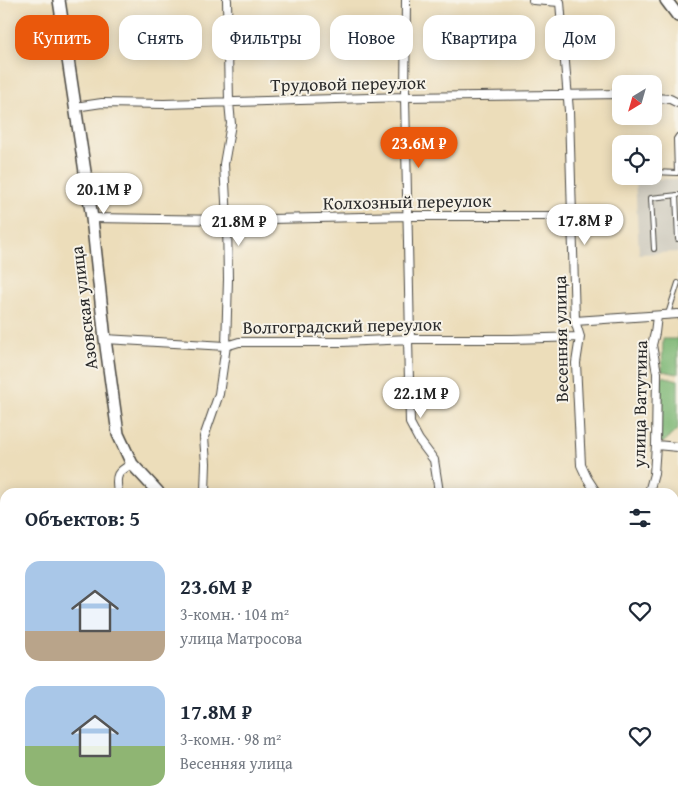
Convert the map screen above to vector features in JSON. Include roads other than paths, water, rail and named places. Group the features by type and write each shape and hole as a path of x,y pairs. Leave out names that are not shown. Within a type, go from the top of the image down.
{"street":[{"name":"Азовская улица","path":"59,0 92,218 105,339 118,434 132,464 154,488"},
{"path":"205,488 204,437 219,394 226,346 228,220 224,164 231,124 228,102 227,0"},
{"path":"406,0 405,97 409,216 410,423 419,440 434,460 438,488"},
{"name":"Весенняя улица","path":"533,0 560,2 568,95 575,321 580,337 576,363 581,466 593,488"},
{"path":"666,0 678,16"},
{"path":"672,0 678,8"},
{"name":"Трудовой переулок","path":"75,107 102,103 164,104 405,97 612,94"},
{"path":"662,99 678,103"},
{"name":"Колхозный переулок","path":"92,218 228,220 409,216 573,216"},
{"path":"575,321 678,314"},
{"name":"улица Ватутина","path":"650,488 654,474 656,445 657,373 652,345 658,316"},
{"name":"Волгоградский переулок","path":"105,339 226,346 239,342 342,342 409,339 580,337"},
{"path":"656,445 678,447"},
{"path":"117,488 116,481 120,470 132,464"}],"lane":[{"path":"662,172 677,173 676,139 678,136"},
{"path":"654,249 651,198 677,195 678,238"},
{"path":"668,314 678,283"}]}
